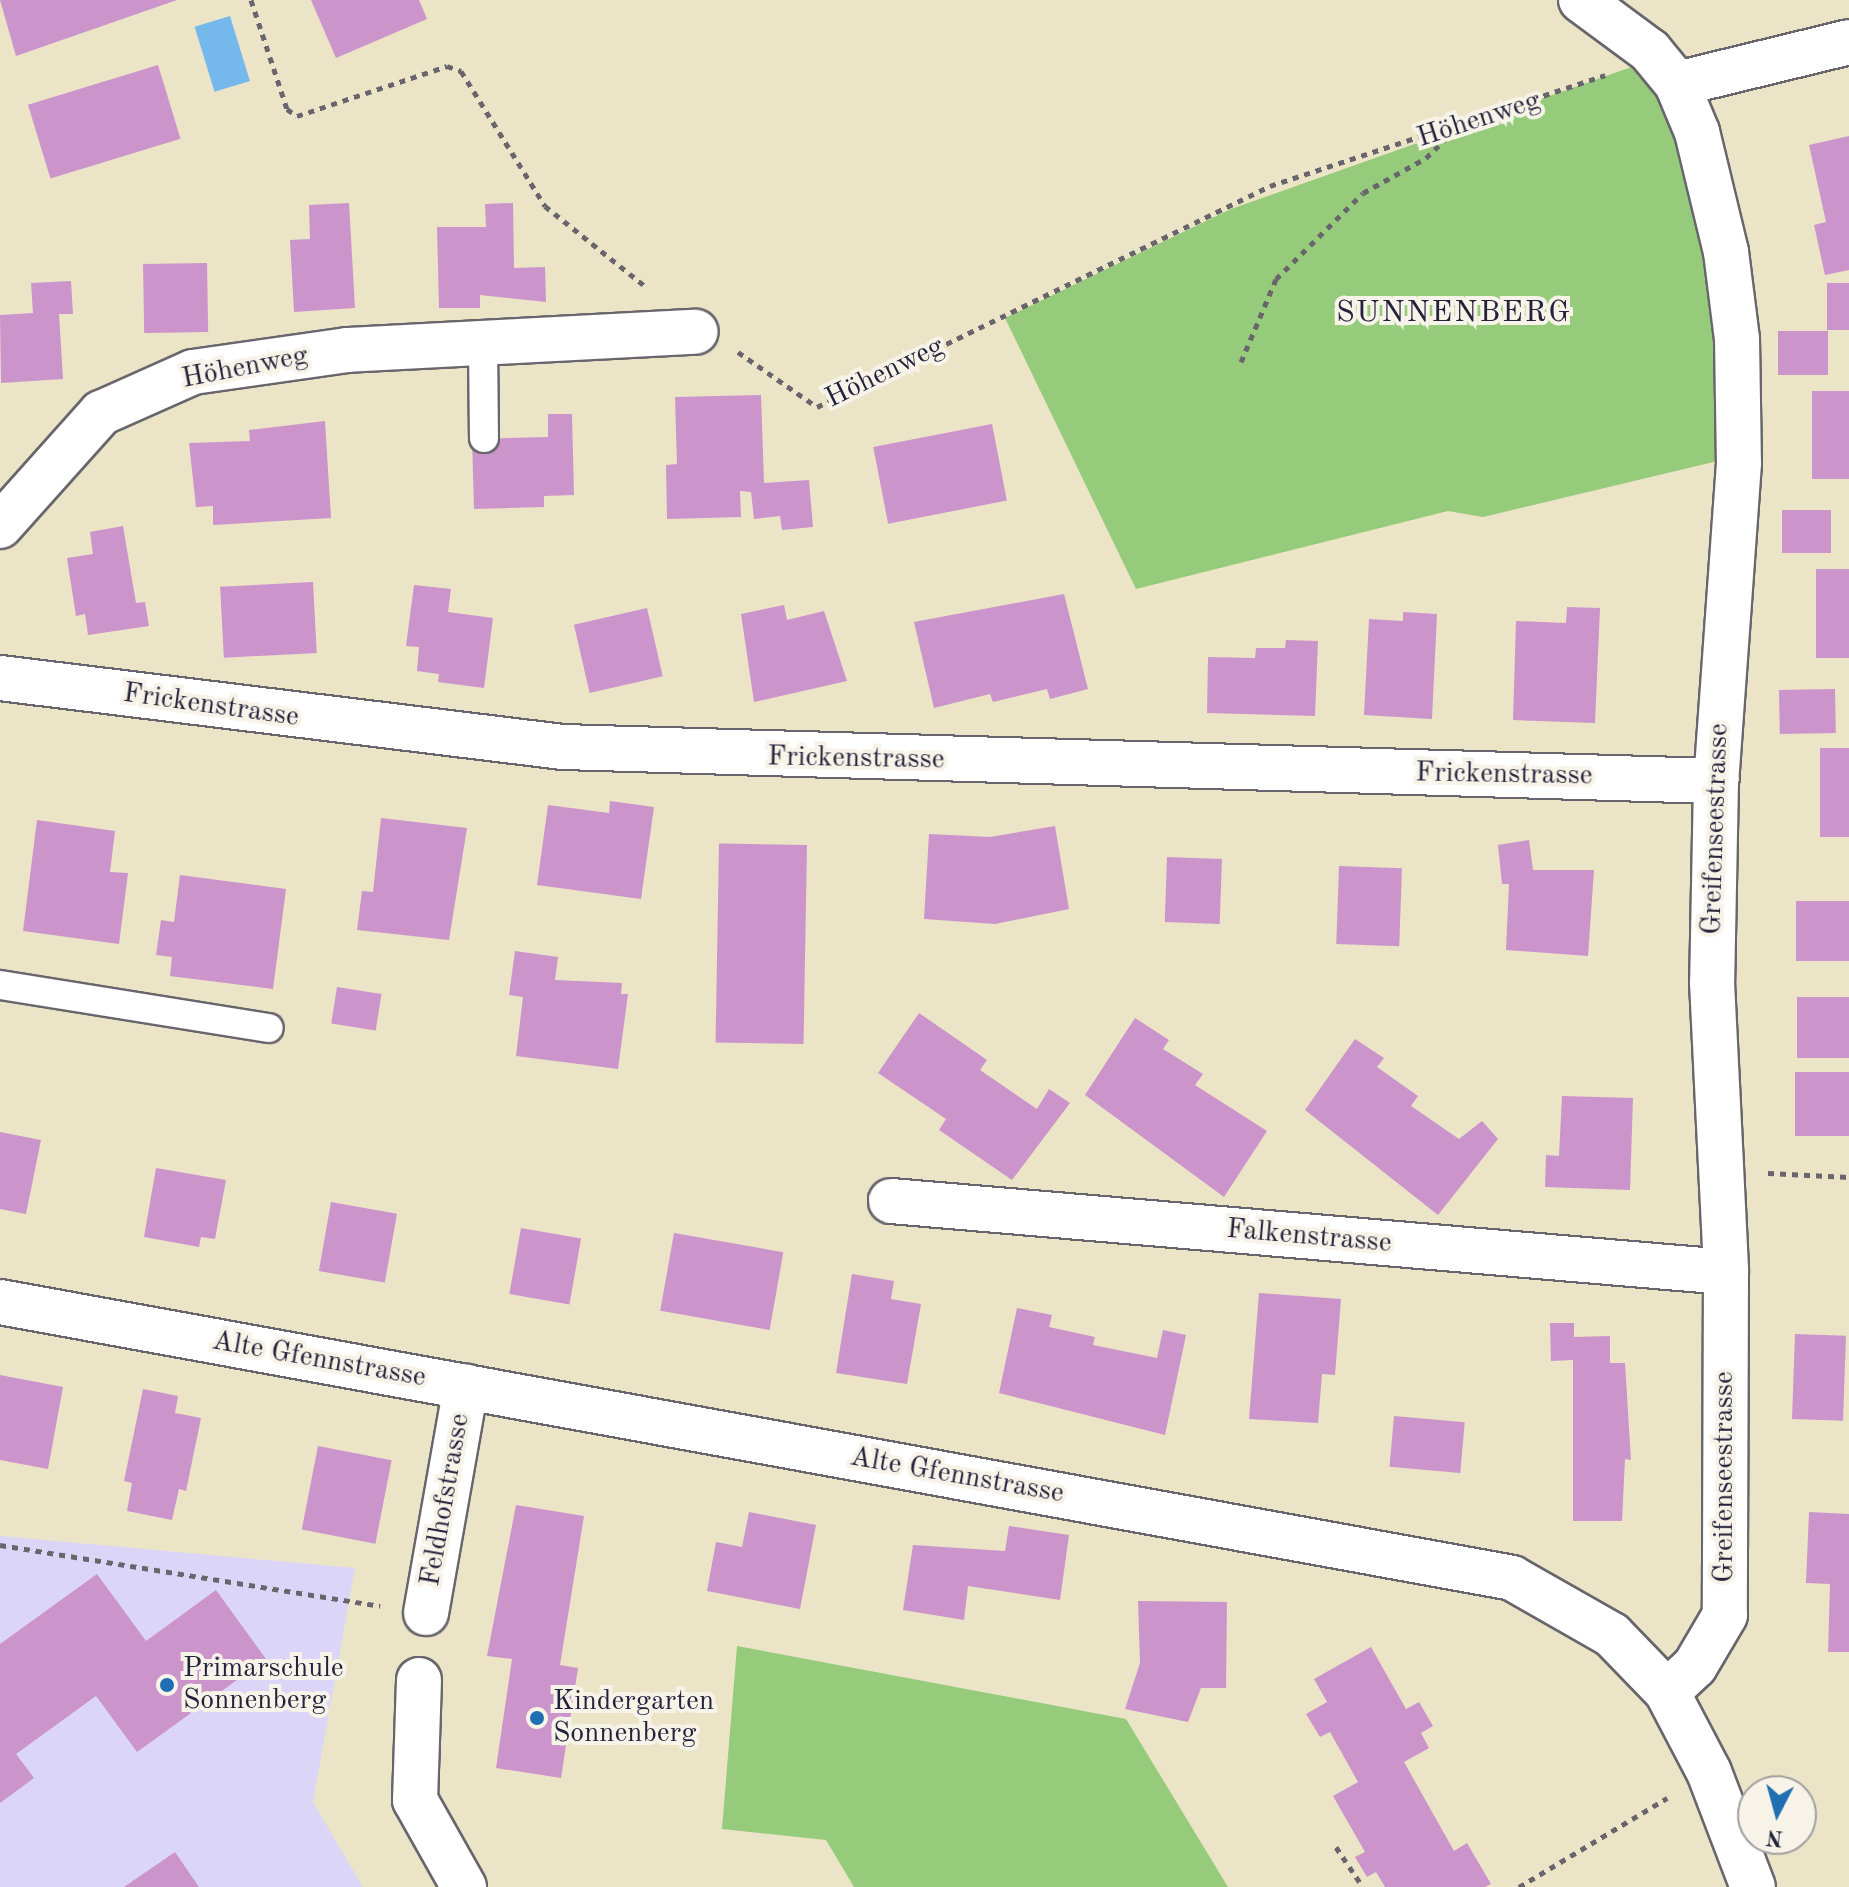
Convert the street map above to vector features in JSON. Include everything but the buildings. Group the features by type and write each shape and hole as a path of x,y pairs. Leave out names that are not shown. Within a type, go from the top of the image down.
{"street":[{"name":"Greifenseestrasse","path":"1581,0 1650,51 1677,84 1697,132 1726,252 1737,339 1738,476 1716,781 1712,982 1726,1272 1725,1615 1695,1666 1667,1692"},
{"path":"1677,84 1849,42"},
{"name":"Höhenweg","path":"0,526 101,413 193,372 347,350 696,332"},
{"name":"Frickenstrasse","path":"0,678 424,735 595,749 1716,781"},
{"name":"Falkenstrasse","path":"891,1201 1726,1272"},
{"name":"Alte Gfennstrasse","path":"0,1302 1512,1578 1612,1635 1667,1692 1709,1772 1753,1887"},
{"name":"Feldhofstrasse","path":"426,1613 466,1387"},
{"path":"419,1680 415,1800 464,1887"}],"lane":[{"path":"483,344 484,438"},
{"path":"0,985 269,1028"}],"path":[{"path":"251,0 287,109 297,116 447,66 461,71 545,206 633,270 696,332"},
{"name":"Höhenweg","path":"696,332 751,358 817,407 1270,186 1585,85 1650,51"},
{"path":"1241,362 1276,279 1363,193 1426,158 1458,127"},
{"path":"1719,1171 1849,1177"},
{"path":"0,1545 426,1613"},
{"path":"1519,1887 1709,1772"},
{"path":"1336,1847 1363,1887"}],"shaded area":[{"name":"Primarschule Sonnenberg","path":"0,1536 355,1568 313,1802 363,1887 0,1887"}],"green space":[{"path":"1640,64 1676,106 1723,293 1726,459 1483,517 1448,511 1136,589 1005,318 1231,209"},
{"path":"737,1646 1126,1719 1228,1887 854,1887 826,1840 722,1829"}],"water":[{"path":"230,16 250,81 214,92 195,27"}],"place":[{"name":"Primarschule Sonnenberg","path":"167,1685"},
{"name":"Kindergarten Sonnenberg","path":"537,1718"}],"district":[{"name":"SUNNENBERG","path":"1454,313"}]}
